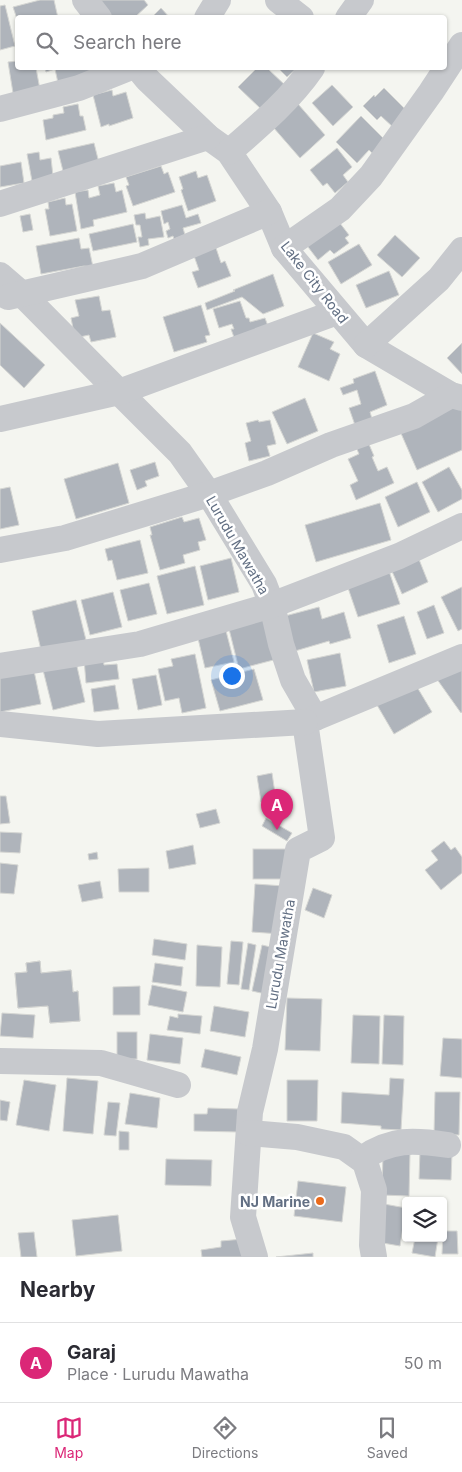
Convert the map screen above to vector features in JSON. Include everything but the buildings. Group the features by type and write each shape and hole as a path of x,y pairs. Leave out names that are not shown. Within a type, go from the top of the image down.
{"street":[{"path":"85,0 97,15"},
{"path":"209,15 218,0"},
{"path":"278,0 297,15"},
{"path":"350,15 361,0"},
{"path":"447,68 462,45"},
{"path":"0,109 144,70"},
{"name":"Lake City Road","path":"144,70 208,137 229,152 270,212 284,248 366,345 457,397"},
{"path":"229,152 300,86 311,70"},
{"path":"284,248 340,209 371,176 446,70"},
{"path":"0,204 208,137"},
{"path":"11,296 142,266 270,212"},
{"path":"366,345 439,279 462,250"},
{"name":"Lurudu Mawatha","path":"0,275 11,296 119,392 180,453 209,494 264,584 272,605 293,680 310,720 322,838 298,850 265,1049 250,1112 243,1216 255,1257"},
{"path":"0,419 119,392 337,312"},
{"path":"0,550 65,538 209,494 267,473 331,445 414,416 457,397"},
{"path":"0,666 140,644 272,605 399,556 462,526"},
{"path":"0,724 98,734 310,720 462,657"},
{"path":"0,1061 101,1063 178,1085"},
{"path":"248,1133 297,1137 344,1147 366,1162 374,1190 372,1245 374,1257"},
{"path":"362,1159 374,1150 405,1141 448,1145"}],"place":[{"name":"Garaj","path":"277,830"},
{"name":"NJ Marine","path":"320,1201"}]}
